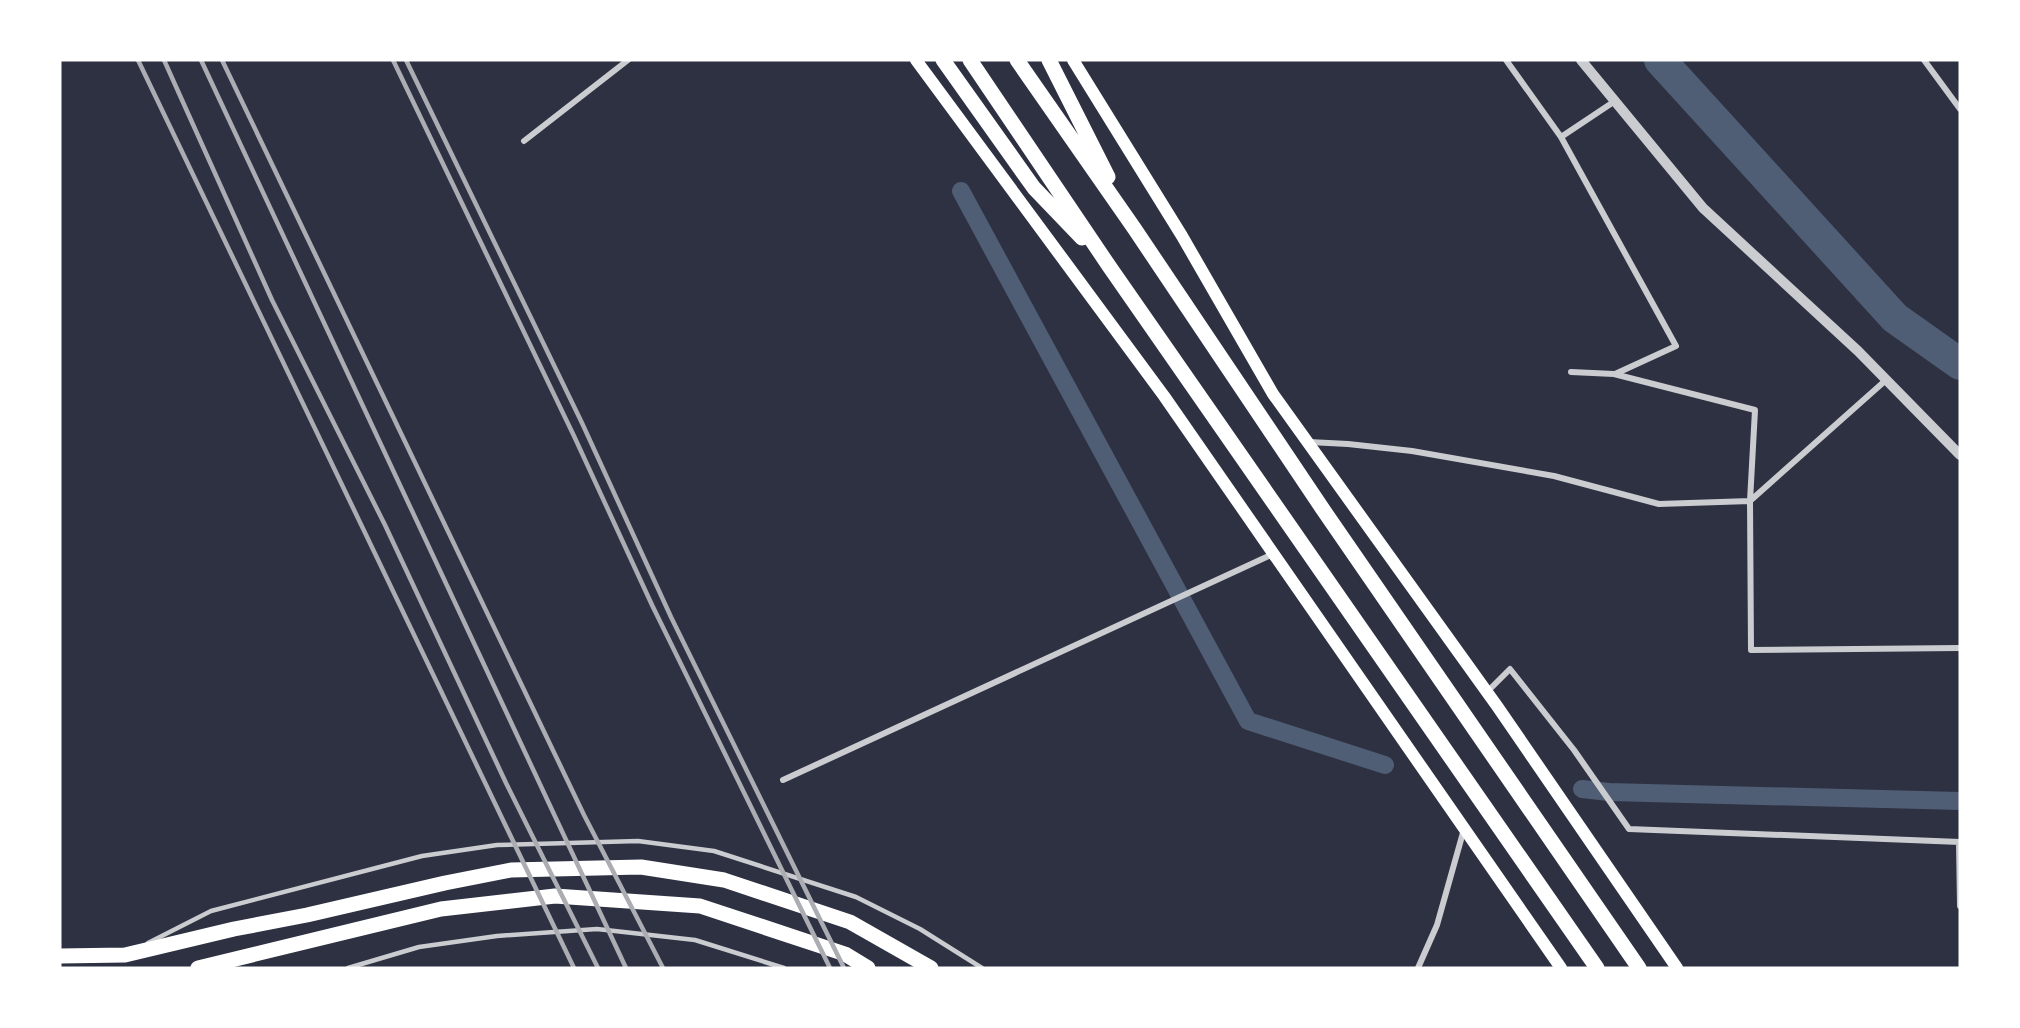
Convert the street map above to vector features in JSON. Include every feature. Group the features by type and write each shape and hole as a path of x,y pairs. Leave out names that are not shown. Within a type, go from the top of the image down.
{"main road":[{"path":"916,60 1164,396 1561,968"},
{"path":"943,60 1034,188 1109,266"},
{"path":"970,60 1109,266 1597,968"},
{"path":"1017,60 1639,968"},
{"path":"1049,60 1134,228"},
{"path":"1073,60 1182,236 1273,394 1487,692 1677,968"},
{"path":"60,956 124,955 511,870 641,867 724,880 850,922 931,968"},
{"path":"198,968 441,909 555,896 700,906 845,954 868,968"}],"street":[{"path":"524,141 628,60"},
{"path":"1506,60 1561,137 1676,346 1614,374"},
{"path":"1581,60 1703,208 1858,351 1960,455"},
{"path":"1924,60 1960,109"},
{"path":"1561,137 1615,101"},
{"path":"1571,372 1614,374 1755,410 1750,501 1751,650 1960,648"},
{"path":"1308,442 1412,451 1554,476 1659,504 1750,501 1886,380"},
{"path":"783,780 1273,554"},
{"path":"1487,692 1510,669 1574,750 1629,829 1960,842 1960,906"},
{"path":"1418,968 1437,925 1464,829"}],"lane":[{"path":"124,955 211,911 422,856 497,845 639,841 714,851 856,897 920,929 982,968"},
{"path":"348,968 419,947 497,936 597,929 695,940 784,968"}],"waterway":[{"path":"1660,60 1895,318 1960,364"},
{"path":"961,191 1248,721 1385,765"},
{"path":"1582,789 1609,792 1960,801"}],"railway":[{"path":"138,60 574,968"},
{"path":"164,60 272,300 385,525 506,783 598,968"},
{"path":"201,60 626,968"},
{"path":"222,60 584,815 663,968"},
{"path":"393,60 574,436 652,605 830,968"},
{"path":"406,60 582,423 671,617 844,968"}]}
